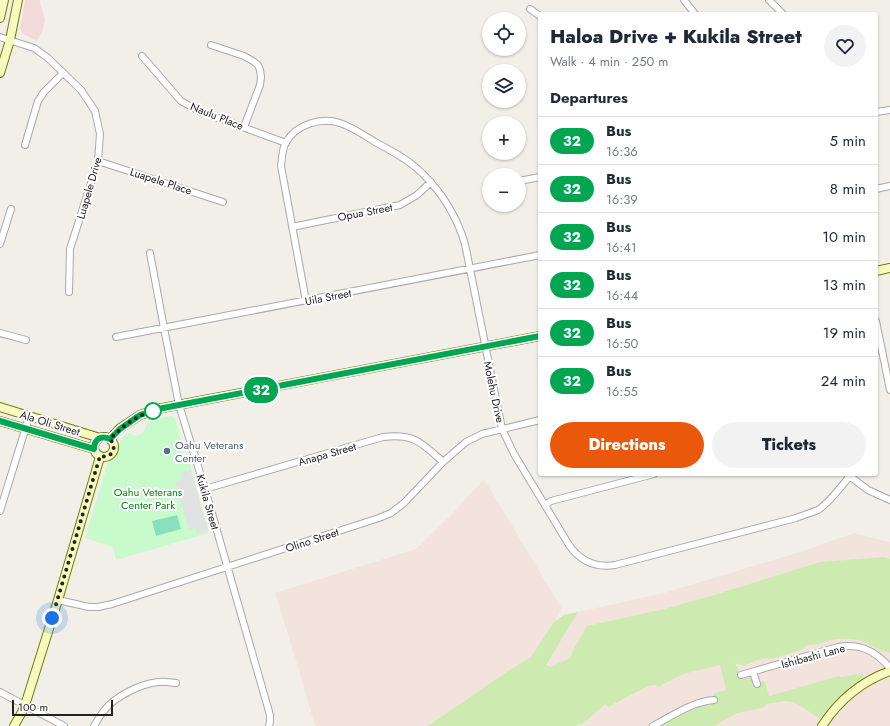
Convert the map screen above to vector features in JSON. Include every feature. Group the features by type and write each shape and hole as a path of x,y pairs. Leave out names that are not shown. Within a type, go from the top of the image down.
{"street":[{"path":"0,18 4,0"},
{"path":"0,72 10,40 18,0"},
{"path":"684,0 693,12"},
{"path":"769,0 781,12"},
{"path":"530,8 538,14"},
{"name":"Luapele Drive","path":"0,37 34,48 48,58 81,90 95,110 100,134 98,161 70,249 69,292"},
{"path":"211,45 244,56 253,60 258,65 261,77 260,85 244,127"},
{"name":"Naulu Place","path":"142,56 181,101 199,111 286,143"},
{"path":"25,144 38,101 44,92 63,73"},
{"path":"878,112 890,110"},
{"name":"Molehu Drive","path":"286,143 297,131 318,121 340,124 401,156 423,173 441,193 457,220 465,244 502,429 514,454 568,545 584,560 596,565 615,565 808,514 829,501 847,476"},
{"path":"286,143 282,153 281,166 306,301"},
{"name":"Luapele Place","path":"98,161 223,202"},
{"path":"526,180 538,177"},
{"name":"Opua Street","path":"292,227 400,205 417,195 431,182"},
{"path":"878,189 890,186"},
{"path":"0,244 11,210"},
{"name":"Kukila Street","path":"150,253 179,405 205,489 226,567 270,715 269,726"},
{"name":"Uila Street","path":"116,337 538,255"},
{"path":"878,271 890,268"},
{"path":"878,331 890,390"},
{"path":"0,333 26,340"},
{"path":"110,439 120,429 140,415 158,409 538,336"},
{"path":"882,351 889,350"},
{"name":"Ala Oli Street","path":"0,407 100,438"},
{"path":"0,511 29,417"},
{"name":"Olino Street","path":"58,600 89,607 105,606 385,516 404,503 443,462 471,439 482,434 538,420"},
{"name":"Ala Oli Street","path":"0,421 94,449"},
{"name":"Anapa Street","path":"205,489 383,437 391,436 405,437 418,441 443,462"},
{"path":"105,437 110,439 114,444 113,450 109,456 103,457 96,454 94,449 95,441 105,437"},
{"path":"14,726 22,712 58,600 100,456"},
{"path":"545,506 551,501 646,476"},
{"path":"849,476 868,490 890,500"},
{"name":"Ishibashi Lane","path":"741,675 845,646 869,650 880,657 890,668"},
{"path":"822,726 843,700 856,689 890,671"},
{"path":"753,672 757,684"},
{"path":"94,726 109,706 126,693 146,684 166,681 176,683"},
{"path":"0,692 64,726"},
{"path":"653,726 692,705 714,700"}],"shaded area":[{"path":"25,0 40,0 45,19 43,29 37,41 23,34 20,29"},
{"path":"190,470 208,531 197,534 195,528 189,530 175,482 183,479 181,472"},
{"path":"484,479 562,609 555,621 564,615 664,593 800,552 854,533 890,542 890,726 315,726 275,593 416,549 452,514"}],"green space":[{"name":"Oahu Veterans Center Park","path":"172,416 175,419 181,440 179,441 183,455 187,454 209,533 116,560 113,547 85,538 108,462 116,455 123,437 129,433 136,436 143,433 148,422"},
{"path":"177,515 181,529 156,536 152,521"},
{"path":"884,557 890,559 890,653 880,650 860,640 839,639 830,640 819,644 807,645 801,650 772,659 766,658 757,660 744,666 735,663 741,675 753,672 757,683 765,681 769,696 839,676 841,677 863,673 864,678 840,696 820,719 799,705 786,701 766,704 763,708 737,713 714,726 653,726 692,705 713,700 714,693 726,690 720,665 683,674 658,687 656,685 648,686 608,707 605,704 584,723 576,725 577,726 428,726 531,657 554,622 564,615 578,612 546,665 551,667 570,658 587,626 664,609 820,562"}],"bus line":[{"name":"32","path":"0,421 94,449 94,443 97,439 102,437 110,439 120,429 140,415 158,409 538,336"}],"place":[{"name":"Oahu Veterans Center","path":"167,451"}],"route":[{"path":"52,618 100,456 106,457 112,453 114,444 110,439 120,429 140,415 153,411"}]}
